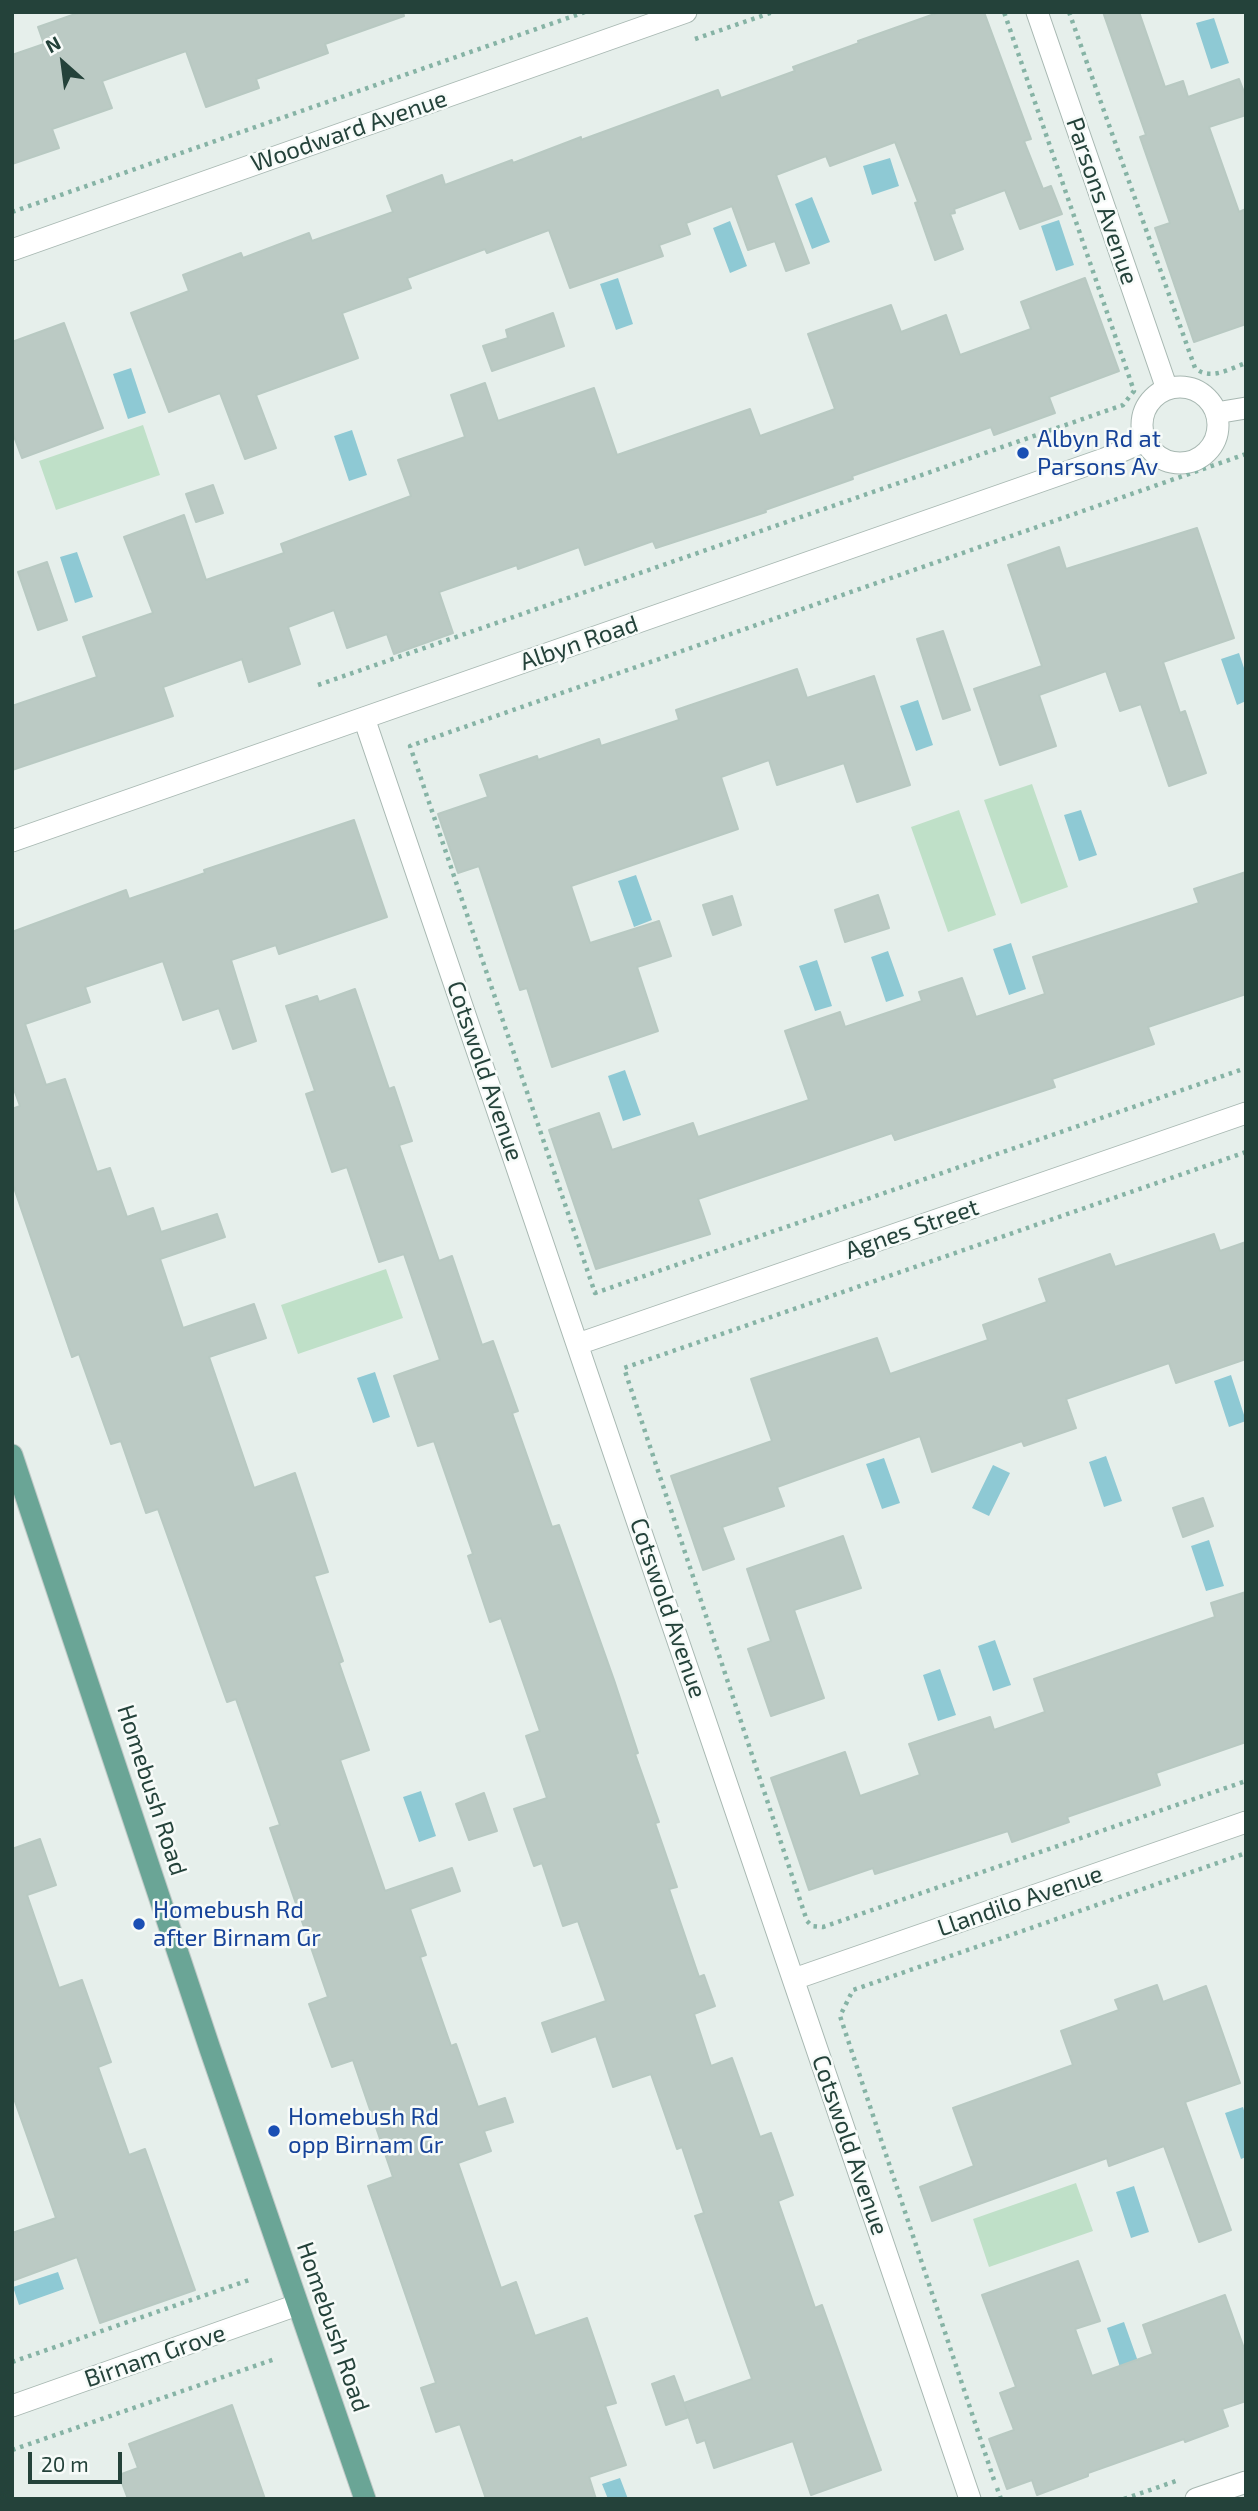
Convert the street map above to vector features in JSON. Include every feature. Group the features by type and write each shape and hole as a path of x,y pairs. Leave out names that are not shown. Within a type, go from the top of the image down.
{"main road":[{"name":"Homebush Road","path":"12,1455 18,1490 365,2499"}],"street":[{"name":"Woodward Avenue","path":"12,250 686,12"},
{"name":"Parsons Avenue","path":"1037,12 1167,389"},
{"path":"1167,389 1191,389 1202,395 1216,413 1218,426 1215,438 1209,449 1199,458 1174,463 1152,452 1145,441 1142,421 1145,410 1151,401 1167,389"},
{"path":"1216,413 1246,408"},
{"name":"Albyn Road","path":"12,841 1104,459 1145,441"},
{"name":"Cotswold Avenue","path":"364,719 970,2499"},
{"name":"Agnes Street","path":"578,1345 1246,1113"},
{"name":"Llandilo Avenue","path":"794,1979 1246,1822"},
{"name":"Birnam Grove","path":"12,2406 297,2305"},
{"path":"1196,2499 1246,2482"}],"path":[{"path":"12,212 585,12"},
{"path":"318,685 1123,405 1134,391 1004,12"},
{"path":"1069,12 1195,368 1203,375 1213,375 1246,363"},
{"path":"1246,454 410,746 595,1293 1246,1068"},
{"path":"1246,1152 624,1368 807,1921 812,1926 823,1927 1246,1781"},
{"path":"1001,2499 840,2016 853,1990 1246,1853"},
{"path":"12,2362 249,2280"},
{"path":"12,2450 275,2359"}],"green space":[{"path":"143,425 160,475 56,510 39,461"},
{"path":"1032,784 1068,887 1021,904 984,800"},
{"path":"959,810 996,915 948,932 911,827"},
{"path":"386,1269 403,1318 298,1354 281,1305"},
{"path":"1076,2183 1093,2231 989,2267 973,2219"}],"water":[{"path":"1214,18 1229,63 1211,69 1196,23"},
{"path":"890,158 899,186 872,195 863,166"},
{"path":"812,197 830,242 812,249 795,204"},
{"path":"1059,220 1074,265 1056,271 1041,226"},
{"path":"730,221 747,266 730,273 713,228"},
{"path":"618,278 633,324 616,330 600,284"},
{"path":"131,368 146,413 128,419 113,374"},
{"path":"352,430 367,475 349,481 334,436"},
{"path":"77,552 93,597 75,603 60,557"},
{"path":"1239,653 1246,674 1246,701 1237,705 1221,659"},
{"path":"918,700 933,745 916,751 900,706"},
{"path":"1081,810 1097,855 1079,861 1064,815"},
{"path":"636,875 652,920 634,927 618,881"},
{"path":"1011,943 1026,989 1009,995 993,949"},
{"path":"888,951 904,996 886,1002 871,957"},
{"path":"817,960 832,1006 815,1011 799,966"},
{"path":"625,1070 641,1115 623,1121 608,1076"},
{"path":"375,1372 390,1417 373,1423 357,1378"},
{"path":"1231,1375 1246,1421 1229,1427 1214,1381"},
{"path":"1106,1456 1122,1501 1104,1507 1089,1462"},
{"path":"884,1458 900,1503 882,1509 866,1464"},
{"path":"993,1465 1010,1473 989,1516 972,1508"},
{"path":"1209,1540 1224,1586 1206,1591 1191,1546"},
{"path":"995,1640 1011,1685 993,1691 978,1646"},
{"path":"940,1669 956,1715 938,1721 923,1675"},
{"path":"421,1791 436,1836 419,1842 403,1797"},
{"path":"1243,2107 1246,2117 1246,2157 1241,2159 1225,2113"},
{"path":"1134,2186 1149,2232 1131,2238 1116,2192"},
{"path":"58,2272 64,2289 19,2305 13,2287"},
{"path":"1124,2322 1140,2367 1122,2373 1107,2328"},
{"path":"620,2478 628,2499 608,2499 602,2484"}],"building":[{"path":"81,12 403,12 404,16 325,44 328,53 256,79 259,88 206,107 186,51 102,81 112,108 52,129 59,148 12,164 12,55 44,44 38,27"},
{"path":"940,12 984,12 1031,139 1024,141 1043,189 1051,186 1062,214 1020,229 1005,190 954,209 955,213 950,214 963,249 935,260 915,203 918,202 895,142 830,166 826,156 776,175 809,263 786,271 775,241 748,250 732,206 686,223 690,234 659,245 663,256 570,288 549,230 487,253 485,249 407,278 411,288 342,313 358,358 256,395 276,448 245,459 220,393 169,412 131,313 189,291 183,275 241,253 243,258 309,233 312,241 393,212 387,196 442,175 445,185 581,137 581,140 718,90 721,98 795,71 793,67 859,43 858,41"},
{"path":"1103,12 1139,12 1165,87 1183,81 1188,97 1239,79 1246,97 1246,115 1209,127 1239,212 1246,209 1246,324 1194,342 1155,228 1170,223 1140,137 1146,135"},
{"path":"1085,278 1119,371 1049,397 1055,413 994,435 991,427 852,476 853,479 765,510 766,512 656,548 653,541 585,565 579,547 518,569 517,565 439,592 453,633 394,654 387,634 347,648 334,610 288,627 300,664 249,682 242,659 163,687 173,716 12,770 12,706 97,677 83,637 153,613 124,537 184,515 206,580 284,553 281,544 411,496 398,460 465,437 451,395 485,383 498,421 594,388 617,455 750,409 760,436 835,409 808,334 891,305 901,332 946,315 960,355 1031,329 1021,302"},
{"path":"553,313 564,346 492,371 483,346 508,338 506,330"},
{"path":"64,323 103,428 22,458 12,431 12,342"},
{"path":"213,485 223,513 196,522 186,494"},
{"path":"1197,528 1234,638 1163,662 1180,713 1185,711 1206,773 1169,786 1141,704 1120,711 1106,671 1039,695 1056,746 1000,765 974,689 1042,666 1008,565 1059,547 1066,569"},
{"path":"47,562 67,620 38,630 18,572"},
{"path":"943,631 970,710 943,719 917,639"},
{"path":"797,669 807,698 874,676 910,785 857,802 844,763 777,785 769,760 721,777 738,829 571,886 590,943 659,921 671,956 637,967 658,1031 552,1067 527,988 520,990 479,866 458,873 438,814 488,797 480,775 537,756 538,760 599,739 601,746 679,720 676,710"},
{"path":"354,820 387,917 279,954 276,945 231,960 256,1041 233,1049 219,1008 183,1020 163,961 85,987 90,1002 25,1024 46,1085 65,1079 97,1172 110,1168 127,1217 153,1208 161,1232 217,1214 225,1237 160,1259 183,1328 254,1304 266,1338 209,1357 254,1488 295,1473 328,1572 314,1576 343,1661 339,1663 369,1750 340,1760 385,1891 452,1868 460,1891 410,1909 426,1955 420,1957 451,2046 456,2044 478,2107 505,2098 513,2122 484,2131 491,2151 458,2163 501,2288 516,2282 535,2336 587,2318 616,2403 605,2406 626,2465 589,2477 596,2499 486,2499 460,2424 436,2432 421,2388 436,2383 368,2186 393,2177 353,2060 332,2067 309,2004 328,1997 270,1828 280,1825 236,1699 227,1702 158,1509 146,1513 121,1441 111,1444 79,1354 72,1357 12,1182 12,1109 20,1106 12,1084 12,932 126,890 129,899 205,873 204,870"},
{"path":"1246,872 1246,994 1148,1027 1154,1044 1052,1079 1055,1087 895,1140 892,1133 698,1199 710,1234 596,1269 549,1130 599,1113 612,1150 693,1123 698,1137 809,1100 785,1031 840,1012 845,1027 922,1001 919,992 962,978 976,1017 1045,994 1033,957 1199,903 1194,889"},
{"path":"878,895 889,928 845,942 835,910"},
{"path":"732,896 741,925 713,935 703,905"},
{"path":"355,989 389,1089 394,1087 412,1141 399,1145 439,1261 452,1256 482,1345 493,1341 518,1411 512,1413 552,1527 559,1525 614,1680 638,1753 635,1754 659,1822 655,1823 677,1887 669,1889 699,1977 704,1975 715,2006 694,2014 711,2066 732,2058 760,2137 771,2133 793,2195 778,2201 815,2308 822,2305 881,2470 811,2495 793,2441 714,2468 705,2440 697,2443 684,2403 752,2379 695,2216 704,2213 682,2147 677,2149 651,2074 613,2087 596,2036 552,2052 542,2023 606,2001 578,1921 563,1926 542,1863 534,1866 514,1809 547,1798 526,1736 540,1731 501,1618 490,1622 468,1556 473,1554 434,1441 418,1446 394,1376 440,1360 404,1254 379,1262 347,1167 332,1172 306,1094 315,1091 286,1006 317,996 319,1002"},
{"path":"1214,1234 1220,1251 1246,1242 1246,1359 1176,1383 1169,1363 1066,1399 1076,1428 1024,1446 1022,1441 932,1472 920,1436 777,1487 784,1506 722,1527 734,1559 703,1570 671,1476 772,1441 751,1379 877,1338 890,1374 988,1340 983,1325 1047,1302 1039,1279 1110,1254 1115,1267"},
{"path":"1203,1498 1213,1526 1183,1537 1173,1508"},
{"path":"843,1536 861,1588 794,1610 824,1698 771,1716 748,1649 771,1641 747,1569"},
{"path":"1246,1592 1246,1742 1156,1773 1160,1785 1067,1817 1069,1822 1012,1842 1008,1831 875,1874 873,1868 809,1890 771,1778 845,1752 860,1796 920,1775 909,1744 990,1717 994,1730 1045,1712 1034,1679 1215,1617 1211,1603"},
{"path":"484,1793 497,1831 469,1840 456,1804"},
{"path":"40,1839 56,1885 27,1895 59,1988 82,1980 111,2062 98,2067 129,2155 145,2149 195,2290 100,2323 77,2257 12,2281 12,2233 56,2218 12,2093 12,1849"},
{"path":"1157,1985 1163,2002 1206,1986 1240,2083 1185,2102 1231,2230 1199,2242 1164,2146 1109,2166 1107,2158 932,2221 920,2187 974,2166 953,2108 1073,2065 1061,2031 1119,2010 1115,2000"},
{"path":"1078,2261 1100,2321 1075,2329 1092,2376 1153,2354 1143,2325 1225,2295 1246,2354 1246,2401 1222,2409 1228,2426 1185,2442 1184,2439 1088,2473 1088,2476 1037,2495 1032,2480 1007,2489 989,2439 1014,2430 1000,2393 1016,2387 982,2295"},
{"path":"674,2376 689,2417 666,2425 652,2384"},
{"path":"232,2405 265,2499 128,2499 119,2475 138,2468 129,2444"}],"place":[{"name":"Albyn Rd at Parsons Av","path":"1023,453"},
{"name":"Homebush Rd after Birnam Gr","path":"139,1924"},
{"name":"Homebush Rd opp Birnam Gr","path":"274,2131"}]}
